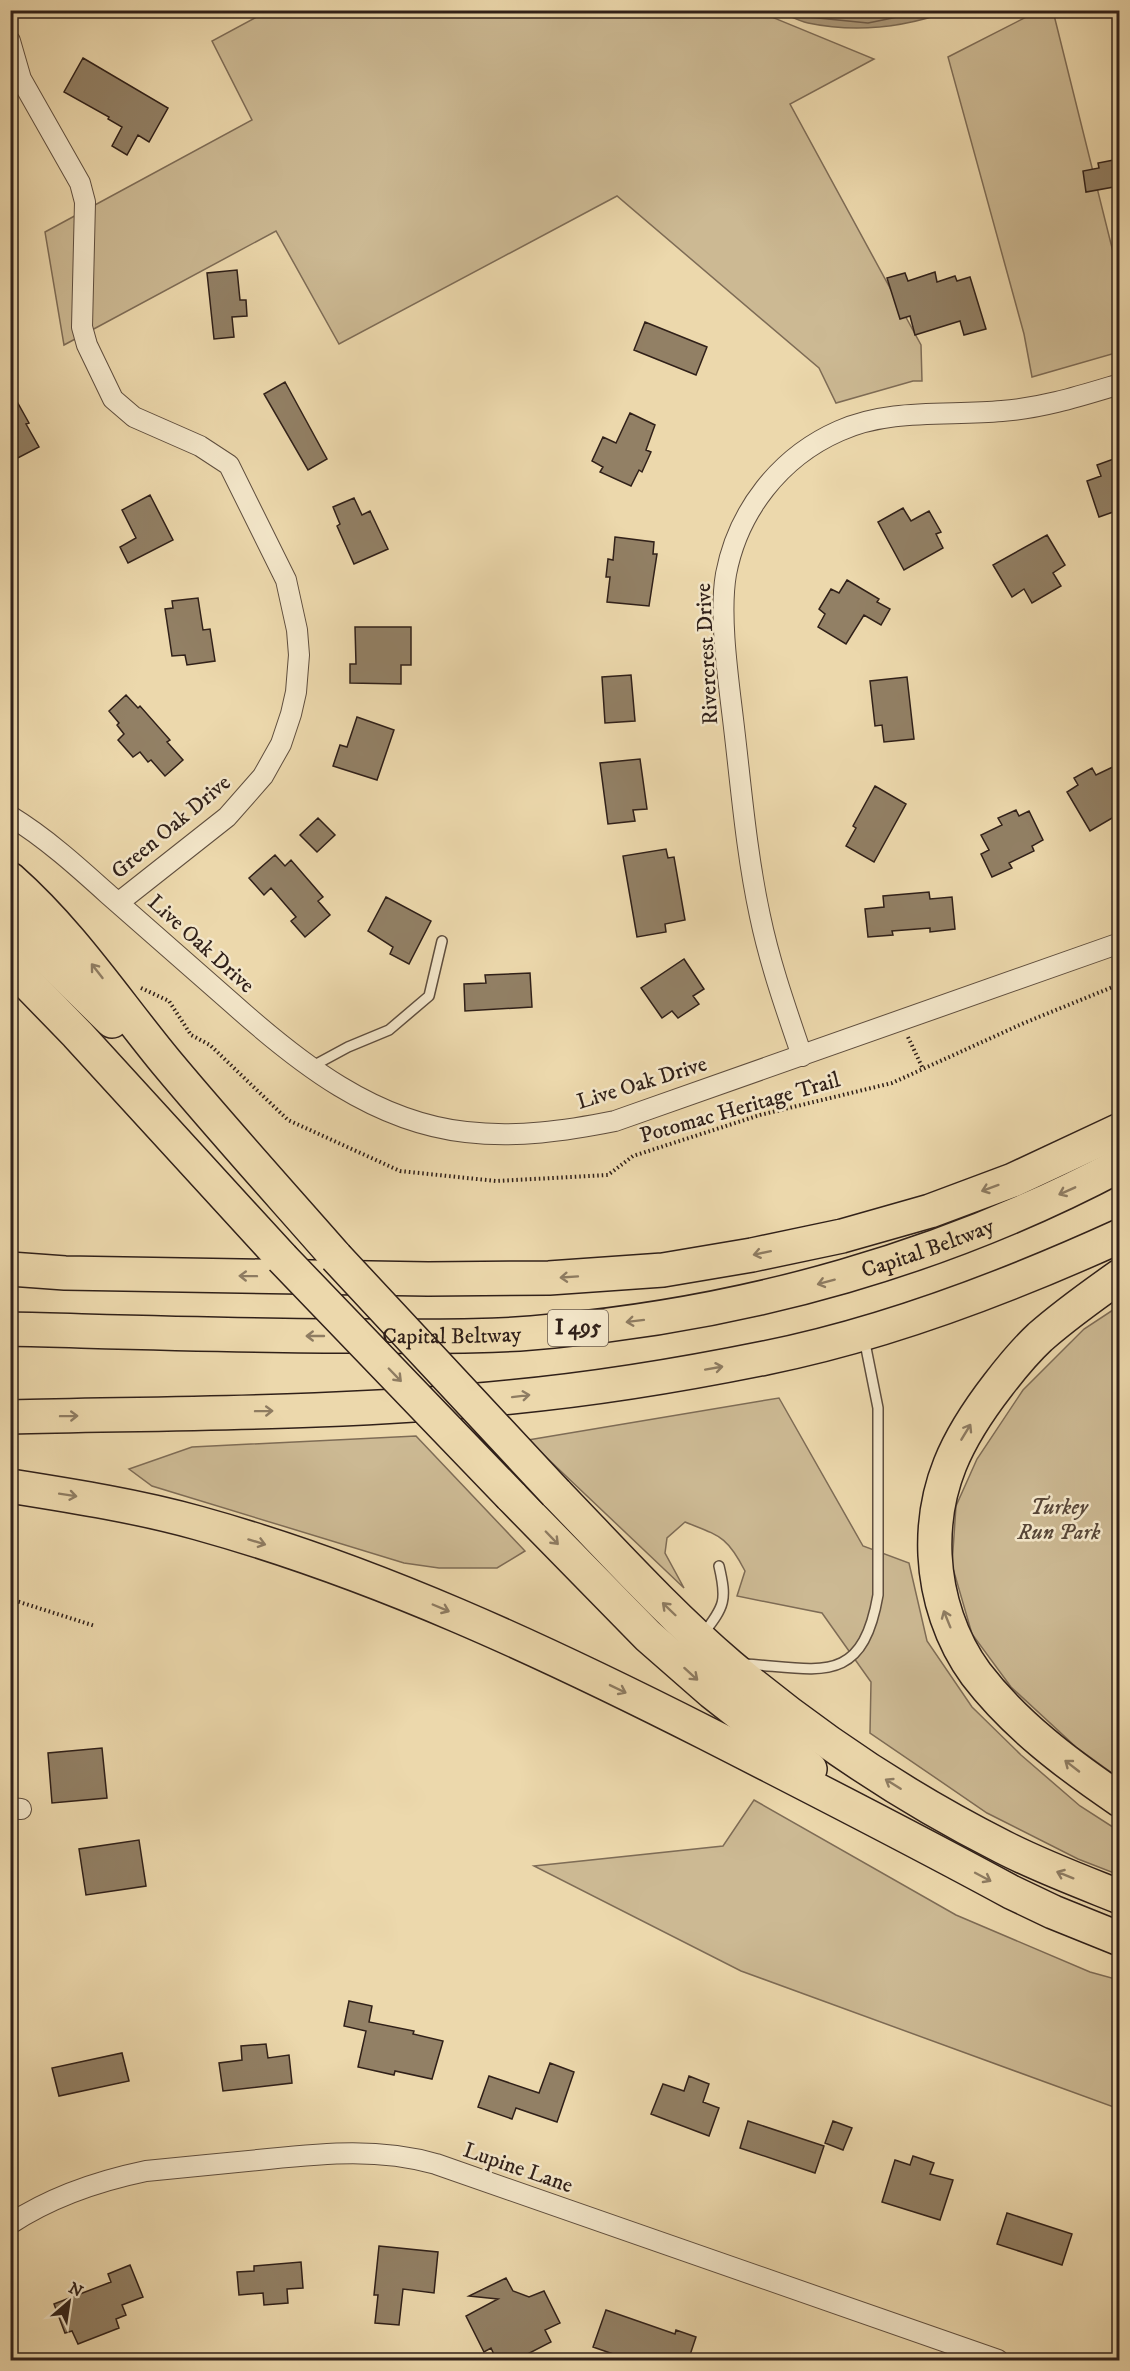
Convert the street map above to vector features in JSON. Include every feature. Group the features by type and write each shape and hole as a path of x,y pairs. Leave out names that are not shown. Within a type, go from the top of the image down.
{"highway":[{"path":"10,879 34,900 93,966 166,1061 336,1257"},
{"path":"10,921 78,986 668,1609 728,1663 804,1723 861,1763 951,1820 1060,1873 1119,1897"},
{"path":"10,965 77,1034 282,1258"},
{"path":"10,988 282,1258 648,1636 778,1745 841,1791 932,1849"},
{"path":"10,1269 66,1273 428,1279 549,1278 663,1270 752,1255 842,1236 930,1210 1013,1180 1119,1130"},
{"name":"Capital Beltway","path":"10,1329 301,1336 427,1336 551,1332 662,1318 758,1299 845,1277 942,1244 1017,1213 1119,1166"},
{"path":"10,1417 288,1411 512,1397 658,1378 767,1358 863,1333 955,1303 1119,1236"},
{"path":"1119,1276 1040,1337 1012,1367 978,1412 958,1444 944,1477 937,1507 934,1538 936,1573 944,1613 958,1644 976,1673 1007,1709 1047,1747 1119,1800"},
{"path":"10,1486 75,1496 197,1523 318,1561 435,1605 533,1648 626,1693 1053,1912 1119,1940"}],"street":[{"name":"Green Oak Drive","path":"10,41 21,79 80,183 85,202 82,327 87,345 113,399 134,417 200,446 229,465 286,580 297,630 299,655 296,692 291,714 281,744 263,776 227,817 118,903"},
{"name":"Rivercrest Drive","path":"802,1056 775,978 760,915 744,816 728,673 724,610 726,573 738,532 757,498 784,466 810,446 857,423 888,417 1039,407 1119,384"},
{"name":"Live Oak Drive","path":"10,816 61,852 252,1021 309,1067 361,1099 395,1114 464,1132 519,1135 562,1131 615,1121 1119,943"},
{"name":"Lupine Lane","path":"10,2224 77,2190 146,2171 334,2152 373,2152 436,2164 998,2361"}],"lane":[{"path":"309,1067 389,1030 429,996 442,941"},
{"path":"728,1663 802,1668 840,1665 852,1657 868,1632 878,1595 878,1408 863,1333"},
{"path":"700,1638 716,1617 723,1602 719,1566"}],"path":[{"name":"Potomac Heritage Trail","path":"138,986 169,1001 191,1035 210,1045 288,1120 400,1171 496,1181 608,1175 633,1156 760,1114 892,1083 1024,1023 1119,984"},
{"path":"899,1021 923,1069"},
{"path":"10,1599 95,1626"}],"green space":[{"path":"268,11 757,11 874,59 790,104 921,345 922,381 913,381 836,403 819,368 617,196 339,344 276,231 64,345 45,232 252,120 212,41"},
{"path":"1038,11 1053,11 1119,276 1119,352 1032,377 1024,334 948,57"},
{"name":"Turkey Run Park","path":"1119,1306 1119,1778 1076,1747 1011,1687 972,1634 952,1565 956,1506 977,1459 1023,1390 1084,1329"},
{"path":"779,1398 863,1546 909,1563 927,1641 972,1707 1021,1755 1080,1806 1119,1831 1119,1875 1078,1859 987,1813 870,1733 871,1682 822,1613 737,1596 745,1571 733,1551 715,1534 685,1522 667,1538 665,1553 684,1588 528,1440"},
{"path":"416,1436 525,1551 497,1568 439,1568 404,1563 152,1486 129,1469 192,1447"},
{"path":"754,1800 956,1915 1090,1972 1119,1980 1119,2109 741,1971 534,1866 723,1846"}],"water":[{"path":"950,10 915,21 862,28 808,23 778,11"}],"building":[{"path":"83,58 168,108 149,142 138,135 127,155 112,146 122,127 108,119 109,117 64,92"},
{"path":"1119,159 1119,186 1086,192 1083,171 1099,168 1098,163"},
{"path":"237,270 240,300 246,300 247,316 232,317 234,337 214,339 207,273"},
{"path":"935,272 937,282 955,276 957,281 970,277 986,329 964,335 960,321 915,335 910,316 900,319 887,278 905,273 908,281"},
{"path":"645,322 707,347 696,375 634,350"},
{"path":"285,382 327,459 308,470 264,394"},
{"path":"10,389 39,447 10,462"},
{"path":"630,413 655,425 646,450 651,452 642,472 639,470 631,486 600,472 603,467 592,461 603,437 616,443"},
{"path":"1119,457 1119,510 1099,517 1087,481 1101,476 1097,465"},
{"path":"150,495 173,540 128,563 120,547 136,538 122,510"},
{"path":"354,498 362,515 370,511 388,549 354,564 337,526 340,524 333,507"},
{"path":"903,508 911,521 929,511 941,532 936,534 943,548 904,570 878,522"},
{"path":"1047,535 1065,565 1053,573 1061,586 1032,603 1024,589 1012,597 993,565"},
{"path":"615,537 654,542 653,554 657,554 649,606 607,602 610,577 606,577 608,559 613,560"},
{"path":"847,580 879,599 877,602 890,609 881,625 864,615 846,644 818,627 825,614 819,609 831,589 839,593"},
{"path":"198,598 203,630 210,629 215,661 187,665 185,655 172,656 165,609 173,608 172,601"},
{"path":"355,627 411,627 411,665 401,665 401,684 350,683 350,664 356,664"},
{"path":"631,675 635,721 605,723 602,677"},
{"path":"907,677 914,739 884,742 882,725 875,726 870,681"},
{"path":"126,695 138,708 140,706 170,740 167,742 183,760 165,776 151,760 148,762 140,752 133,757 118,740 124,734 117,725 119,723 109,711"},
{"path":"357,717 394,730 377,780 333,766 340,745 347,747"},
{"path":"640,759 647,809 633,810 635,821 608,824 600,763"},
{"path":"1119,764 1119,814 1090,831 1067,792 1078,785 1074,778 1092,768 1096,775"},
{"path":"875,786 906,804 874,862 846,846 856,828 853,826"},
{"path":"1016,810 1019,816 1029,811 1043,840 1032,846 1034,851 1009,863 1012,868 992,877 981,854 989,850 981,835 1002,825 998,818"},
{"path":"318,818 335,835 317,852 300,835"},
{"path":"666,849 668,858 674,857 685,920 665,924 666,932 637,937 623,856"},
{"path":"275,855 285,866 291,860 323,897 318,901 330,915 305,937 291,921 296,917 271,888 264,895 249,878"},
{"path":"929,892 930,899 952,897 955,929 930,932 930,928 892,931 893,935 868,937 865,909 884,907 883,896"},
{"path":"386,897 431,921 409,964 390,954 393,947 368,931"},
{"path":"684,959 704,989 693,996 699,1004 678,1018 672,1011 662,1018 641,988"},
{"path":"530,973 532,1007 465,1011 464,984 486,983 485,975"},
{"path":"102,1748 107,1798 52,1803 48,1753"},
{"path":"139,1840 146,1886 86,1895 79,1849"},
{"path":"349,2001 372,2006 369,2022 414,2031 413,2034 443,2041 432,2079 395,2071 394,2075 358,2067 366,2031 344,2026"},
{"path":"266,2044 268,2058 289,2055 292,2083 223,2091 219,2063 242,2060 241,2046"},
{"path":"122,2053 129,2081 59,2096 52,2068"},
{"path":"550,2063 574,2072 557,2122 516,2108 512,2119 478,2107 489,2076 539,2093"},
{"path":"689,2076 709,2084 703,2102 719,2108 709,2136 651,2114 663,2084 684,2091"},
{"path":"748,2121 824,2146 815,2173 740,2148"},
{"path":"833,2121 852,2128 843,2150 825,2143"},
{"path":"913,2156 934,2163 930,2174 953,2180 940,2220 882,2202 895,2160 910,2165"},
{"path":"1007,2213 1072,2234 1062,2265 997,2244"},
{"path":"379,2246 438,2252 434,2293 403,2289 399,2325 375,2323 378,2295 374,2295"},
{"path":"301,2262 303,2288 287,2289 288,2303 264,2305 263,2293 239,2295 237,2272 254,2271 254,2266"},
{"path":"130,2265 143,2297 122,2305 126,2315 116,2319 119,2328 78,2344 72,2331 65,2333 54,2304 111,2282 108,2274"},
{"path":"506,2278 513,2291 529,2297 544,2291 560,2323 545,2330 551,2342 514,2361 497,2361 491,2348 484,2352 466,2316 498,2299 469,2296"},
{"path":"606,2310 675,2334 676,2330 696,2337 688,2361 614,2361 616,2355 593,2347"}]}
